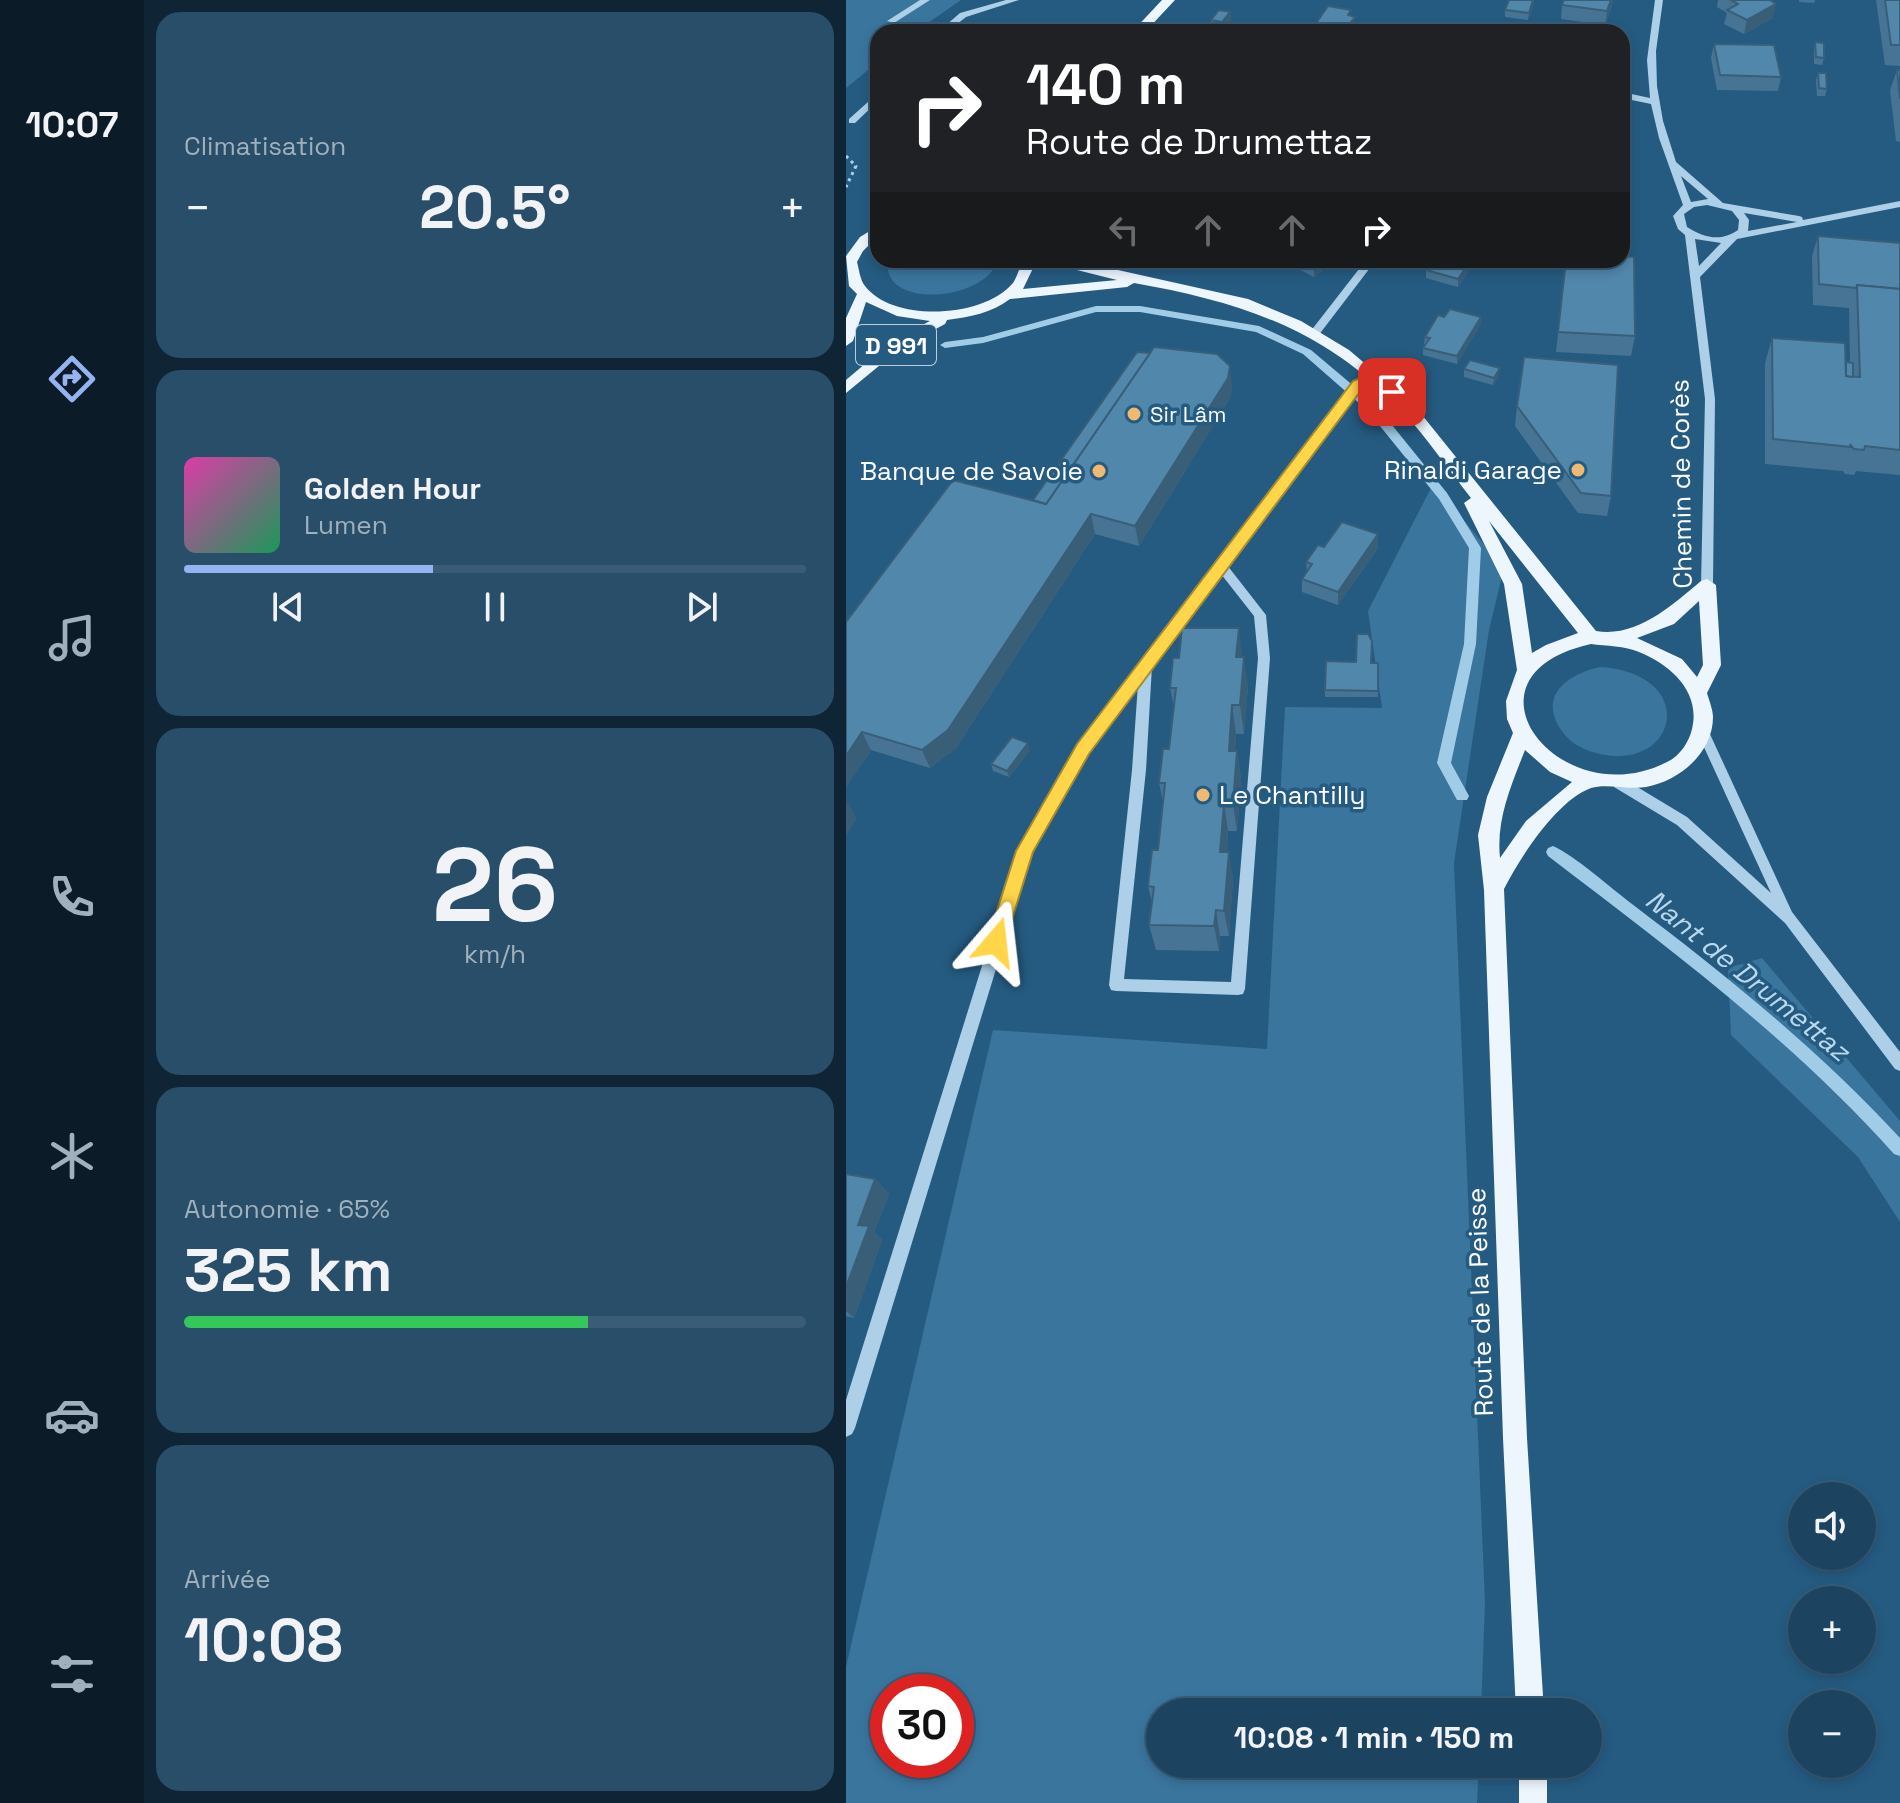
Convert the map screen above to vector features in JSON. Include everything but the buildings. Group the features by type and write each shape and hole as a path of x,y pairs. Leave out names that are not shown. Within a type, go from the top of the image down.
{"main road":[{"path":"1135,24 1149,0"},
{"path":"1146,24 1169,0"},
{"path":"870,237 856,249 848,266 849,283 860,298 877,309 900,316 955,315 982,307 1004,295 1020,281 1026,268"},
{"path":"1092,268 1217,294 1314,334 1376,375 1409,409 1591,637"},
{"path":"1004,295 1073,286 1151,282"},
{"name":"D 991","path":"846,341 860,298"},
{"name":"D 991","path":"846,388 897,344 955,315"},
{"path":"1457,470 1513,584 1525,669"},
{"path":"1619,638 1668,619 1707,585"},
{"name":"Chemin de Corès","path":"1699,691 1712,665 1707,585"},
{"path":"1591,637 1619,638 1645,644 1668,656 1686,672 1699,691 1705,711 1703,732 1693,752 1674,769 1648,780 1619,783 1589,780 1561,769 1538,754 1522,733 1514,711 1516,689 1525,669 1554,647 1591,637"},
{"name":"Route de la Peisse","path":"1522,733 1497,797 1488,835 1494,890 1514,1423 1529,1698"},
{"path":"1494,890 1514,848 1535,821 1589,780"},
{"path":"1533,1778 1533,1803"}],"street":[{"path":"891,21 926,0"},
{"path":"952,24 963,15 1015,0"},
{"path":"1659,0 1650,65 1654,102 1688,206 1718,203"},
{"path":"1630,97 1654,102"},
{"path":"852,121 870,104"},
{"path":"1673,164 1718,203 1735,209 1811,221"},
{"path":"1690,235 1711,241 1900,204"},
{"name":"Chemin de Corès","path":"1688,206 1678,216 1683,229 1690,235 1710,399 1707,585"},
{"path":"1696,275 1745,226 1735,209"},
{"path":"1314,334 1365,268"},
{"path":"846,1428 1025,851 1083,749 1344,401 1358,385 1376,375"},
{"path":"1146,665 1139,770 1116,985 1238,989 1264,658 1260,615 1221,566"},
{"path":"1703,732 1790,919"},
{"path":"1619,783 1682,821 1790,919 1900,1064"}],"path":[{"path":"846,156 856,166 846,187"}],"shaded area":[{"path":"846,0 961,0 926,24 870,24 870,68 846,88"},
{"path":"889,268 993,268 974,285 955,292 935,294 916,293 900,287 890,276"},
{"path":"1433,484 1504,568 1489,630 1454,863 1485,1603 1482,1698 1146,1698 1146,1778 1478,1778 1477,1803 846,1803 846,1667 993,1030 1267,1049 1285,707 1382,708 1368,611"},
{"path":"1600,667 1632,674 1654,686 1665,703 1667,721 1660,737 1645,750 1624,756 1596,753 1574,743 1558,725 1553,713 1556,694 1570,679"},
{"path":"1762,958 1900,1121 1900,1222 1858,1157 1731,1035 1728,968"}],"waterway":[{"name":"Nant de Drumettaz","path":"945,345 983,340 1096,309 1140,309 1259,329 1307,352 1371,407 1443,496 1475,548 1470,644 1444,763 1462,796"},
{"name":"Nant de Drumettaz","path":"1553,852 1779,1029 1822,1068 1900,1149"}],"place":[{"name":"Sir Lâm","path":"1134,414"},
{"name":"Rinaldi Garage","path":"1578,470"},
{"name":"Banque de Savoie","path":"1099,471"},
{"name":"Le Chantilly","path":"1203,795"}],"route":[{"path":"996,942 1025,851 1083,749 1344,401 1358,385 1376,375 1392,392"}]}
